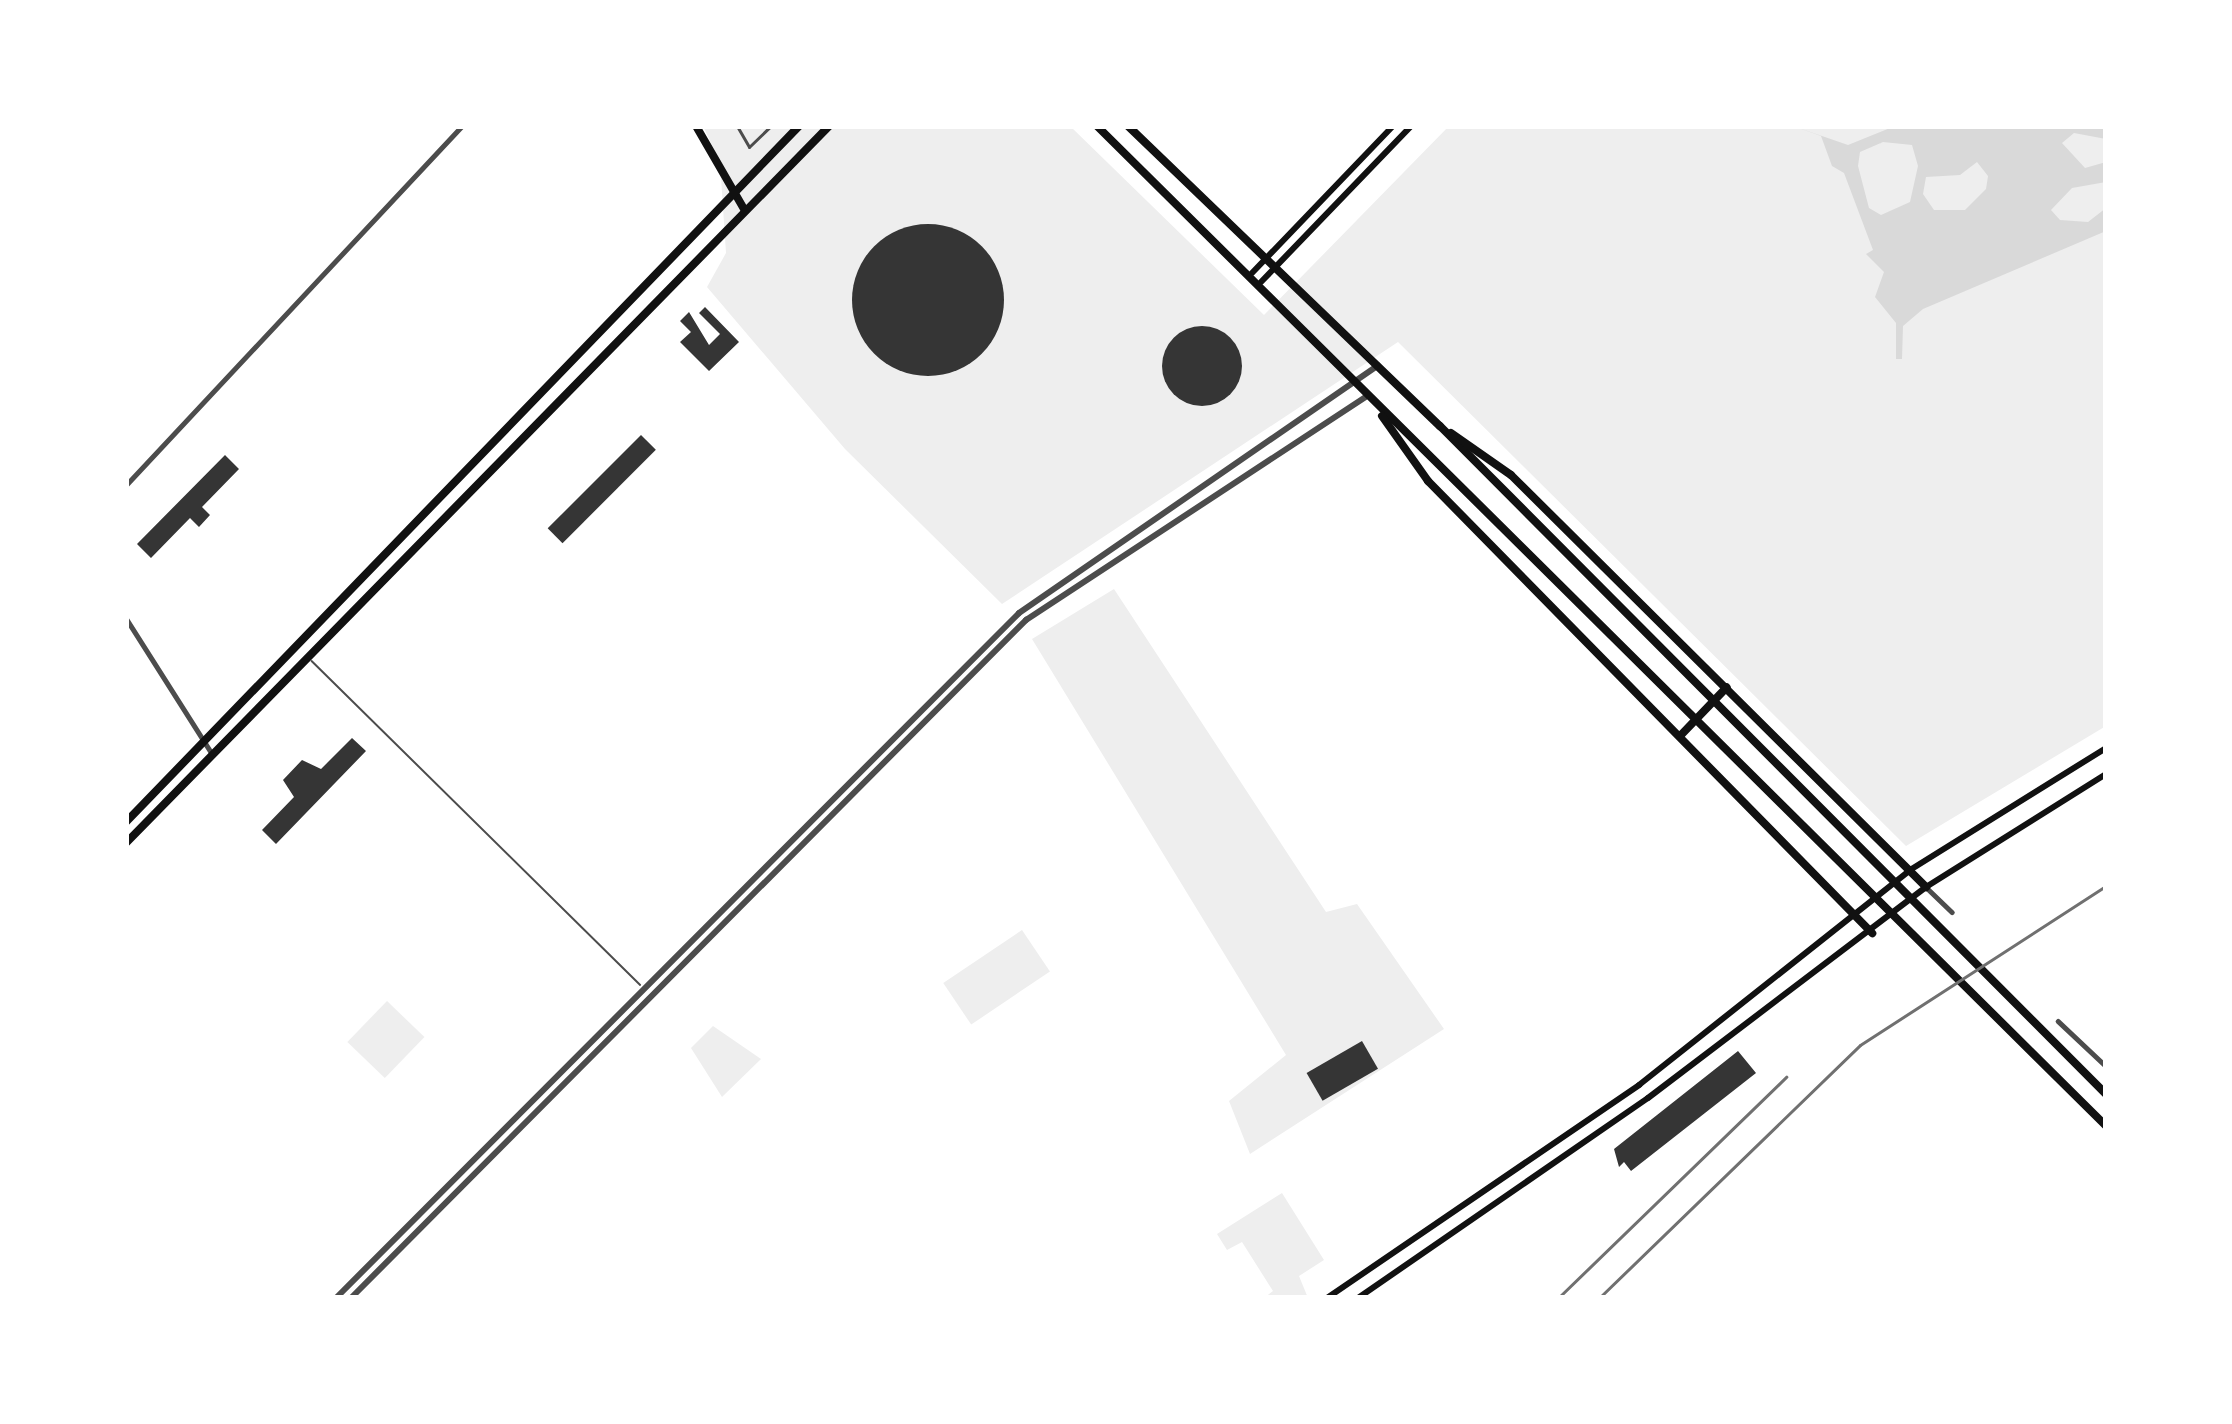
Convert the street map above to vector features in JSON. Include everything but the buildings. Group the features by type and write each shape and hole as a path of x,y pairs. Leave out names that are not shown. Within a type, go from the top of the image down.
{"main road":[{"path":"696,126 732,199 745,211"},
{"path":"126,822 799,126"},
{"path":"126,843 829,126"},
{"path":"1096,126 1252,273 1474,503 2106,1126"},
{"path":"1128,126 1440,426 1492,484 2106,1094"},
{"path":"1252,273 1393,126"},
{"path":"1261,282 1411,126"},
{"path":"1368,395 1464,518 1872,932"},
{"path":"1440,426 1502,468 1926,887"},
{"path":"1492,484 1489,473 1502,468"},
{"path":"1464,518 1458,504 1474,503"},
{"path":"1681,735 1727,686"},
{"path":"1327,1298 1639,1085 1910,870 2106,748"},
{"path":"1358,1298 1872,932 1926,887 2106,774"}],"street":[{"path":"126,485 462,126"},
{"path":"737,126 748,147 770,126"},
{"path":"336,1298 1019,613 1378,365"},
{"path":"351,1298 1026,620 1368,395"},
{"path":"126,618 213,755"},
{"path":"1926,887 1952,912"},
{"path":"2058,1021 2106,1066"}],"lane":[{"path":"308,658 651,996"}],"shaded area":[{"path":"703,126 1070,126 1264,315 1449,126 2106,126 2106,726 1906,846 1398,342 1002,604 845,449 707,287 726,253 720,162"},
{"path":"1793,126 1848,145 1895,126 2106,126 2106,139 2074,133 2062,143 2085,168 2106,162 2106,182 2072,188 2051,210 2060,220 2088,222 2106,208 2106,231 1923,309 1903,326 1902,359 1896,359 1896,323 1875,297 1884,272 1866,254 1873,250 1844,173 1832,166 1821,136","holes":["1883,142 1912,145 1918,166 1910,202 1881,215 1869,208 1858,166 1860,152","1977,162 1988,176 1986,189 1965,210 1934,210 1923,194 1926,177 1960,175"]},
{"path":"1114,589 1326,912 1357,904 1444,1029 1250,1154 1229,1101 1286,1055 1032,639"},
{"path":"1022,930 1050,971 971,1025 943,983"},
{"path":"387,1001 424,1037 385,1078 347,1042"},
{"path":"713,1026 761,1059 722,1097 691,1048"},
{"path":"1282,1193 1324,1260 1299,1276 1308,1298 1264,1298 1273,1291 1242,1242 1227,1250 1217,1234"}],"railway":[{"path":"1599,1298 1860,1045 2106,886"},
{"path":"1558,1298 1786,1077"}]}
